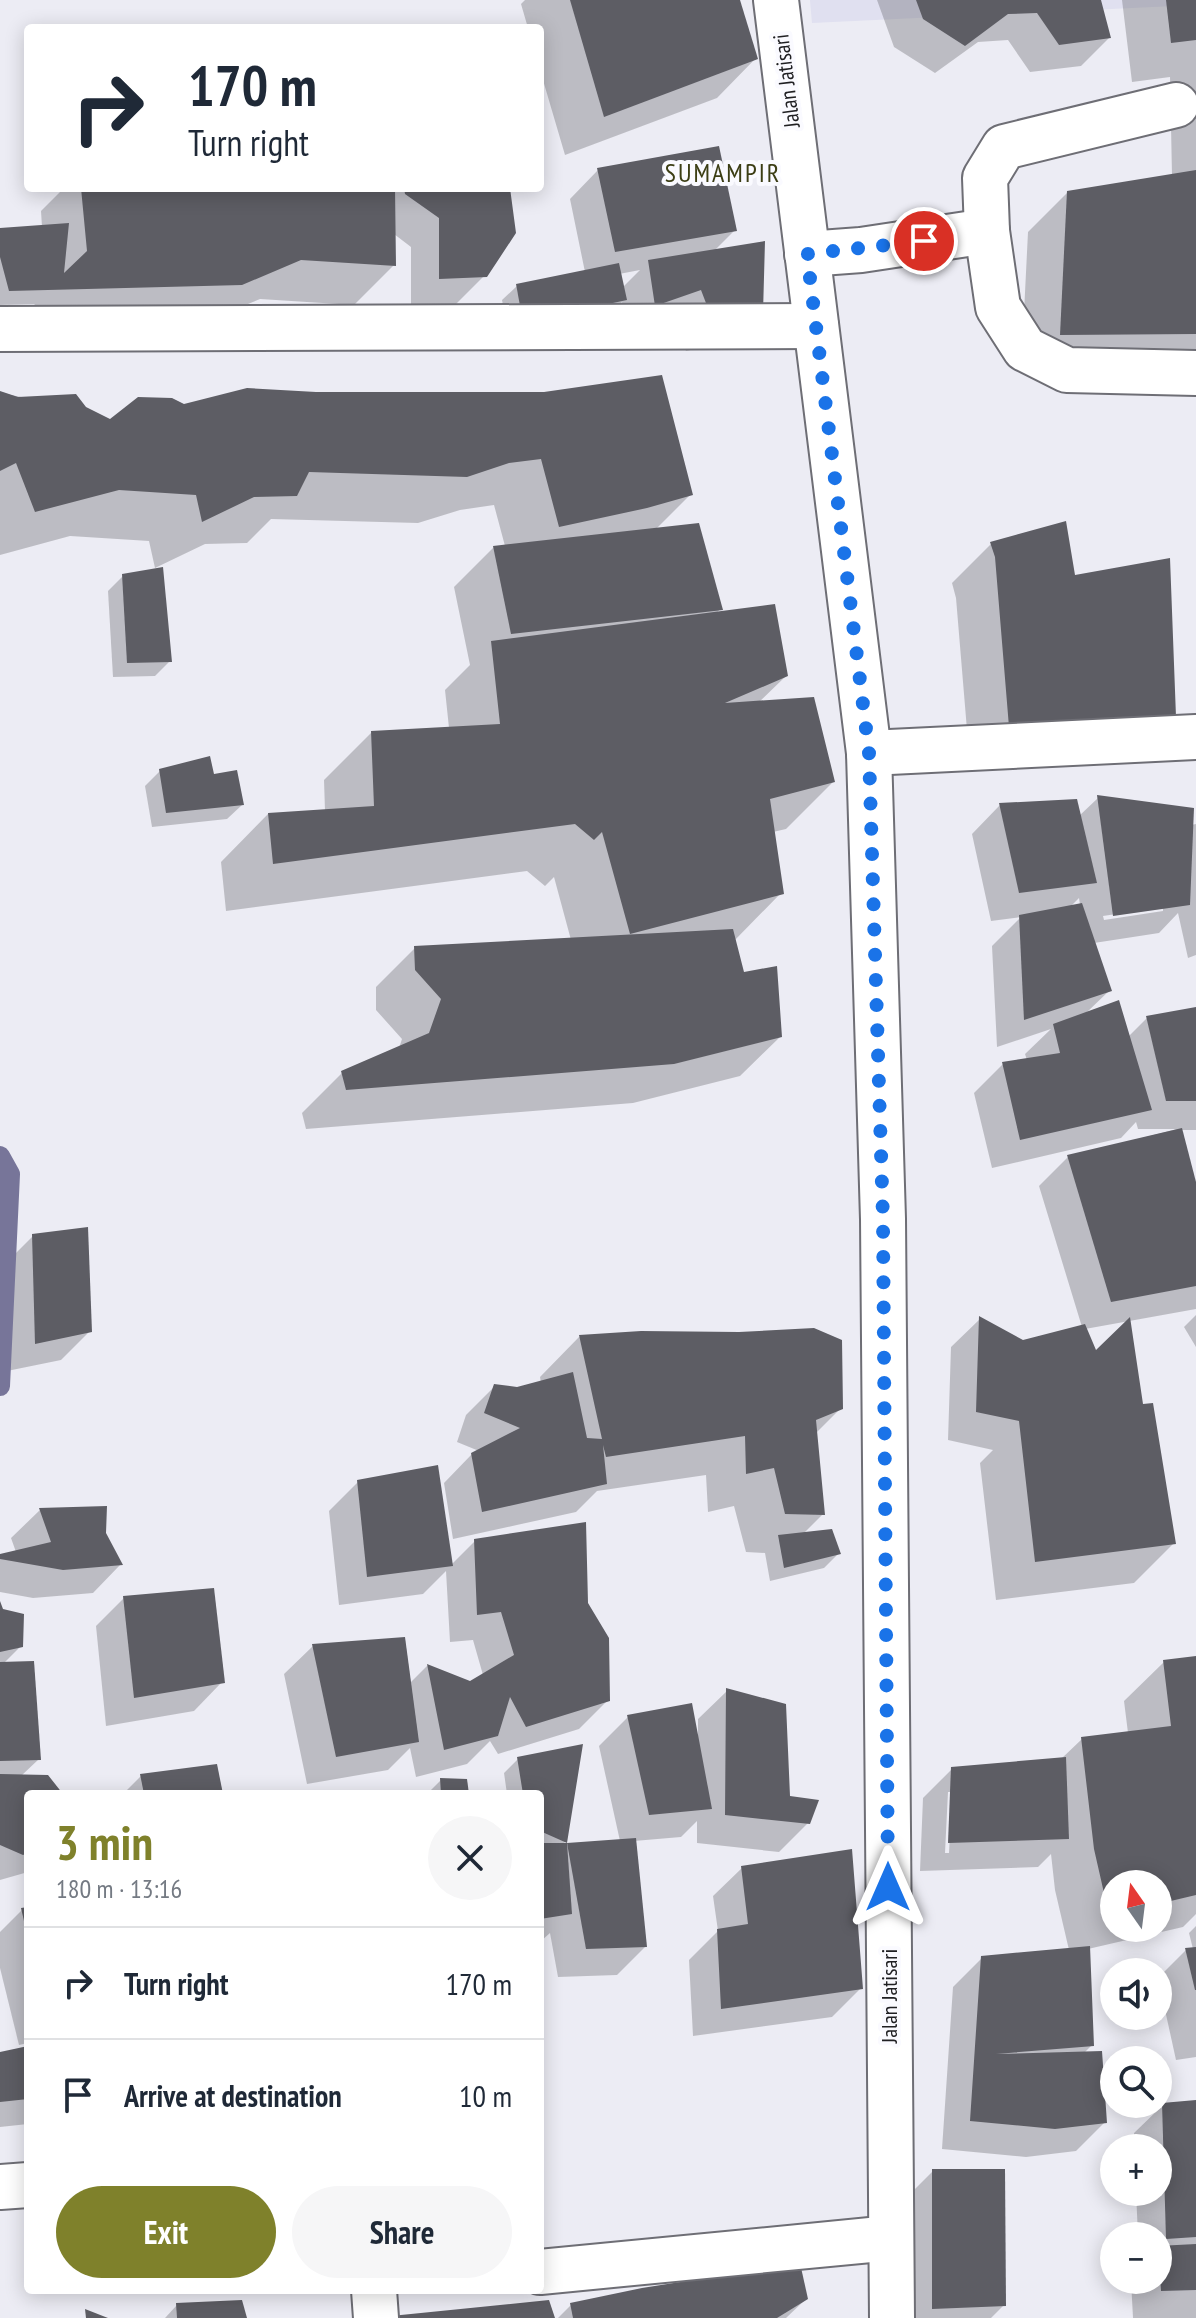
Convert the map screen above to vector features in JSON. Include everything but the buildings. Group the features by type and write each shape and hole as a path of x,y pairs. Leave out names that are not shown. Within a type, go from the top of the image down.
{"street":[{"name":"Jalan Jatisari","path":"776,0 869,753 883,1219 892,2318"},
{"path":"1176,105 1004,147 985,178 987,231 998,307 1025,349 1067,370 1196,373"},
{"path":"807,254 861,250 987,231"},
{"path":"0,329 816,326"},
{"path":"869,753 1196,737"},
{"path":"0,2187 24,2185"},
{"path":"544,2272 891,2238"},
{"path":"374,2294 376,2318"}],"shaded area":[{"path":"810,0 1196,0 1196,5 812,23"}],"waterway":[{"path":"0,1156 10,1174 0,1386"}],"district":[{"name":"SUMAMPIR","path":"723,173"}],"route":[{"path":"888,1887 883,1219 869,753 807,254 924,241"}]}
